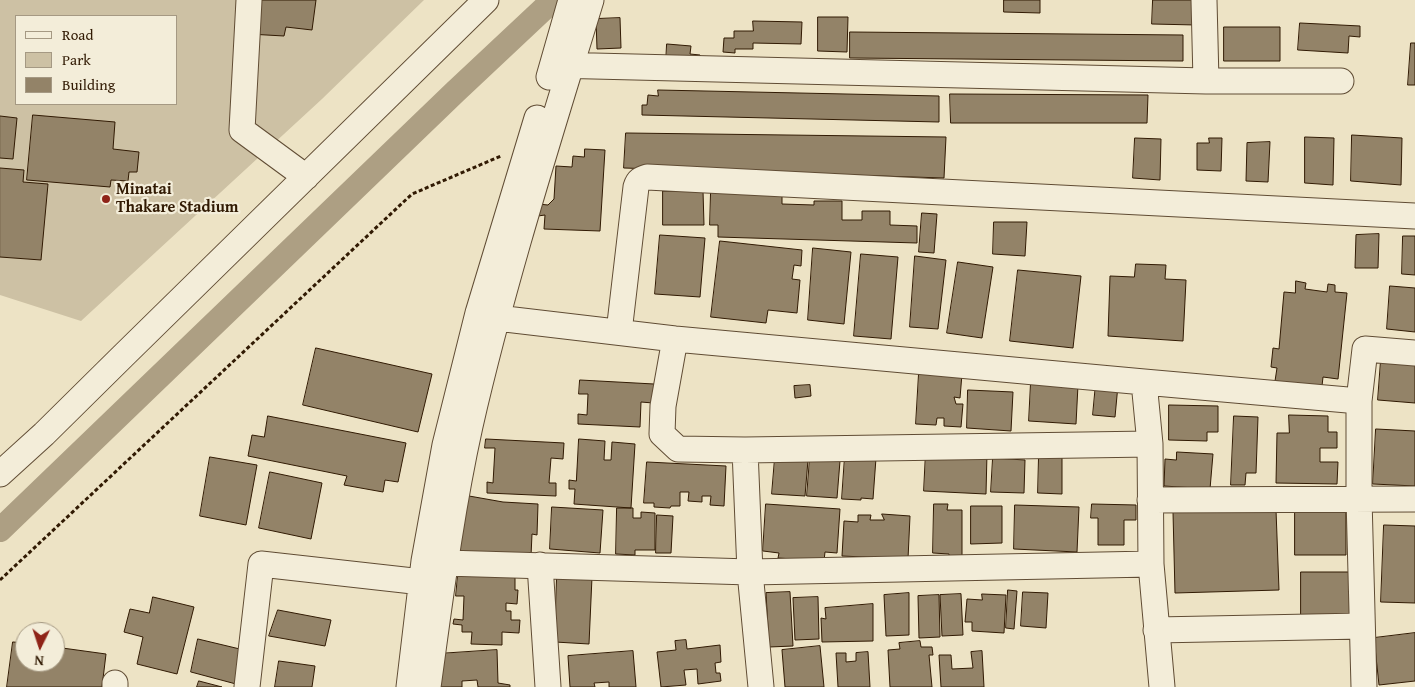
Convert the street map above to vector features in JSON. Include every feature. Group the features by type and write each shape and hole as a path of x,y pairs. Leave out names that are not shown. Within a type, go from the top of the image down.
{"street":[{"path":"249,0 242,130 306,176"},
{"path":"0,474 44,434 486,0"},
{"path":"409,687 430,569 445,445 487,316 580,0"},
{"path":"1204,0 1206,82"},
{"path":"561,65 1206,82 1341,81"},
{"path":"487,316 529,144 561,65"},
{"path":"619,332 636,187 638,181 647,177 1415,216"},
{"path":"487,316 675,339 1359,401"},
{"path":"675,339 663,406 662,434 678,449 745,450 1150,444"},
{"path":"1364,687 1359,498 1359,401 1365,349 1415,353"},
{"path":"1144,382 1150,444 1151,564 1162,687"},
{"path":"745,450 750,572 761,687"},
{"path":"1150,500 1415,499"},
{"path":"247,687 261,564 430,569 540,565 750,572 1151,564"},
{"path":"540,565 548,687"},
{"path":"428,687 430,569"},
{"path":"1156,630 1362,626"}],"path":[{"path":"0,580 412,194 529,144"}],"green space":[{"name":"Minatai Thakare Stadium","path":"0,0 424,0 322,99 81,321 0,295"}],"building":[{"path":"257,0 316,0 312,30 286,27 284,36 249,34"},
{"path":"1004,0 1040,0 1040,13 1004,12"},
{"path":"1153,0 1196,0 1196,25 1152,24"},
{"path":"818,17 848,17 847,52 818,51"},
{"path":"620,18 621,48 597,49 596,19"},
{"path":"753,21 802,22 801,44 753,43 753,49 735,49 735,53 723,52 724,38 734,38 734,31 753,31"},
{"path":"1300,23 1360,26 1360,37 1349,36 1348,53 1298,50"},
{"path":"1224,27 1280,27 1280,61 1224,61"},
{"path":"850,32 1183,35 1183,61 850,58"},
{"path":"1411,43 1415,43 1415,85 1408,85"},
{"path":"667,44 691,46 690,54 700,55 700,66 666,63"},
{"path":"658,90 939,96 939,122 642,115 642,105 647,105 648,95 658,96"},
{"path":"950,94 1148,95 1147,123 951,123"},
{"path":"33,115 115,122 113,149 139,152 137,172 129,172 128,181 111,180 110,187 27,180"},
{"path":"0,116 17,118 13,159 0,158"},
{"path":"626,133 946,137 944,178 624,168"},
{"path":"1352,135 1402,138 1401,185 1351,181"},
{"path":"1305,137 1334,138 1333,185 1305,183"},
{"path":"1135,138 1161,139 1160,180 1133,178"},
{"path":"1209,138 1222,138 1221,171 1197,170 1197,143 1209,143"},
{"path":"1270,142 1268,182 1246,181 1247,143"},
{"path":"585,149 605,150 600,231 544,229 545,215 538,216 538,204 548,205 554,199 556,166 572,167 573,156 584,157"},
{"path":"0,168 24,170 23,182 48,184 41,260 0,257"},
{"path":"663,191 703,191 704,225 663,225"},
{"path":"711,191 782,193 782,204 814,205 814,201 842,201 842,220 862,220 862,211 890,211 890,225 917,226 917,243 718,237 718,225 710,225"},
{"path":"922,213 937,214 934,253 919,252"},
{"path":"994,222 1027,222 1025,256 993,254"},
{"path":"1379,234 1378,268 1355,268 1356,235"},
{"path":"660,235 705,238 700,297 655,294"},
{"path":"1403,236 1415,236 1415,275 1402,274"},
{"path":"720,241 802,250 801,266 794,265 792,279 800,280 797,313 768,310 766,323 711,317"},
{"path":"813,248 851,252 844,324 808,320"},
{"path":"861,254 898,257 891,339 854,336"},
{"path":"915,256 946,260 938,329 910,327"},
{"path":"958,262 993,267 982,338 947,333"},
{"path":"1136,264 1166,265 1165,279 1186,280 1183,341 1108,336 1110,276 1134,277"},
{"path":"1018,270 1081,276 1073,348 1010,341"},
{"path":"1296,281 1306,283 1305,289 1327,292 1328,284 1335,285 1335,292 1347,293 1338,379 1323,377 1322,386 1275,381 1277,368 1271,367 1273,348 1279,349 1284,292 1295,293"},
{"path":"1390,286 1415,288 1415,332 1387,329"},
{"path":"316,348 432,374 418,432 303,405"},
{"path":"1381,360 1415,362 1415,403 1378,400"},
{"path":"919,373 962,374 960,398 954,397 956,404 963,404 961,427 944,426 944,418 937,418 936,425 916,424"},
{"path":"580,380 654,384 653,403 641,402 640,427 578,424 578,414 587,415 588,394 579,394"},
{"path":"1031,382 1078,385 1076,424 1029,421"},
{"path":"1096,383 1118,385 1115,417 1093,415"},
{"path":"810,385 811,396 795,398 794,386"},
{"path":"968,390 1013,392 1011,431 967,428"},
{"path":"1169,405 1218,406 1218,432 1207,432 1207,441 1169,440"},
{"path":"1289,415 1328,416 1328,432 1337,432 1337,448 1320,448 1320,462 1338,462 1337,484 1276,483 1277,433 1289,433"},
{"path":"268,416 406,443 398,482 385,480 383,492 344,485 347,476 248,456 252,435 264,437"},
{"path":"1234,416 1258,417 1256,473 1246,473 1245,485 1231,485"},
{"path":"1376,429 1415,431 1415,486 1373,484"},
{"path":"486,439 564,443 563,459 551,458 549,483 556,483 556,496 487,493 487,482 493,483 495,448 485,448"},
{"path":"579,439 605,441 604,460 611,460 612,442 635,444 631,508 574,504 575,489 569,489 569,480 576,481"},
{"path":"926,451 987,453 986,494 924,491"},
{"path":"1177,452 1213,454 1210,489 1164,486 1165,459 1176,460"},
{"path":"1039,455 1062,455 1062,494 1038,493"},
{"path":"845,456 876,458 873,499 842,499"},
{"path":"210,457 257,465 246,525 200,516"},
{"path":"775,458 808,460 805,496 772,494"},
{"path":"810,458 840,461 837,498 807,496"},
{"path":"993,458 1025,460 1024,493 991,492"},
{"path":"647,462 726,466 724,506 710,505 711,496 702,496 702,502 688,501 689,492 680,492 680,506 671,506 670,508 654,507 654,503 644,503"},
{"path":"270,472 322,483 311,539 259,528"},
{"path":"469,496 503,502 538,504 537,535 532,534 531,556 457,552"},
{"path":"766,504 840,509 837,553 825,552 824,561 778,558 779,553 763,551"},
{"path":"934,504 948,504 947,510 962,510 962,559 949,559 949,554 933,553"},
{"path":"1092,504 1136,505 1136,520 1124,520 1124,545 1098,545 1098,518 1091,518"},
{"path":"1015,505 1079,507 1077,552 1014,549"},
{"path":"971,506 1002,506 1002,543 971,544"},
{"path":"552,507 603,510 600,553 550,549"},
{"path":"617,508 633,508 633,518 641,518 641,512 655,513 655,550 635,550 635,555 616,554"},
{"path":"1295,509 1346,509 1346,555 1295,555"},
{"path":"1276,510 1279,590 1175,593 1173,512"},
{"path":"882,514 910,516 908,559 842,556 844,521 858,522 858,515 871,515 870,520 884,520"},
{"path":"657,515 673,516 671,553 656,553"},
{"path":"1384,525 1415,526 1415,603 1381,602"},
{"path":"1301,572 1352,572 1352,618 1301,618"},
{"path":"458,575 515,577 515,590 518,590 517,604 506,603 506,611 511,611 511,620 520,620 519,633 502,632 502,645 471,644 472,632 462,632 462,625 453,624 454,619 463,620 464,596 456,596"},
{"path":"557,576 592,577 589,644 555,642"},
{"path":"1008,590 1017,591 1014,629 1006,628"},
{"path":"790,592 793,646 769,647 766,593"},
{"path":"1023,592 1048,593 1046,628 1021,626"},
{"path":"909,593 909,635 886,636 884,595"},
{"path":"961,594 963,635 942,636 940,595"},
{"path":"982,594 1006,595 1004,633 972,631 972,622 965,622 967,599 982,600"},
{"path":"939,595 940,637 919,638 918,596"},
{"path":"153,597 194,607 177,674 137,664 143,637 124,632 130,609 149,613"},
{"path":"818,597 819,639 795,640 793,598"},
{"path":"873,604 873,641 822,642 821,618 826,619 825,608"},
{"path":"278,610 331,620 325,646 269,636"},
{"path":"1415,633 1415,681 1379,685 1374,638"},
{"path":"198,639 244,650 236,684 191,672"},
{"path":"686,640 687,649 720,645 721,662 715,663 716,673 720,673 721,681 698,684 697,669 684,670 686,685 661,687 657,652 676,650 675,641"},
{"path":"920,641 921,647 932,647 933,655 929,655 932,687 890,687 888,650 900,649 899,643"},
{"path":"13,642 15,642 15,672 65,672 65,648 106,654 102,687 7,687"},
{"path":"820,646 824,687 785,687 782,650"},
{"path":"497,650 498,683 510,685 510,687 478,687 477,680 462,681 462,687 439,687 437,654"},
{"path":"633,651 636,687 609,687 609,682 594,683 595,687 570,687 568,656"},
{"path":"982,651 984,687 941,687 939,655 951,655 952,669 973,668 971,652"},
{"path":"868,652 870,687 838,687 836,653 846,653 846,662 856,661 856,653"},
{"path":"279,661 315,666 312,687 275,687"},
{"path":"199,681 222,687 197,687"}],"waterway":[{"path":"0,530 552,1"}],"place":[{"name":"Minatai Thakare Stadium","path":"106,199"}]}
